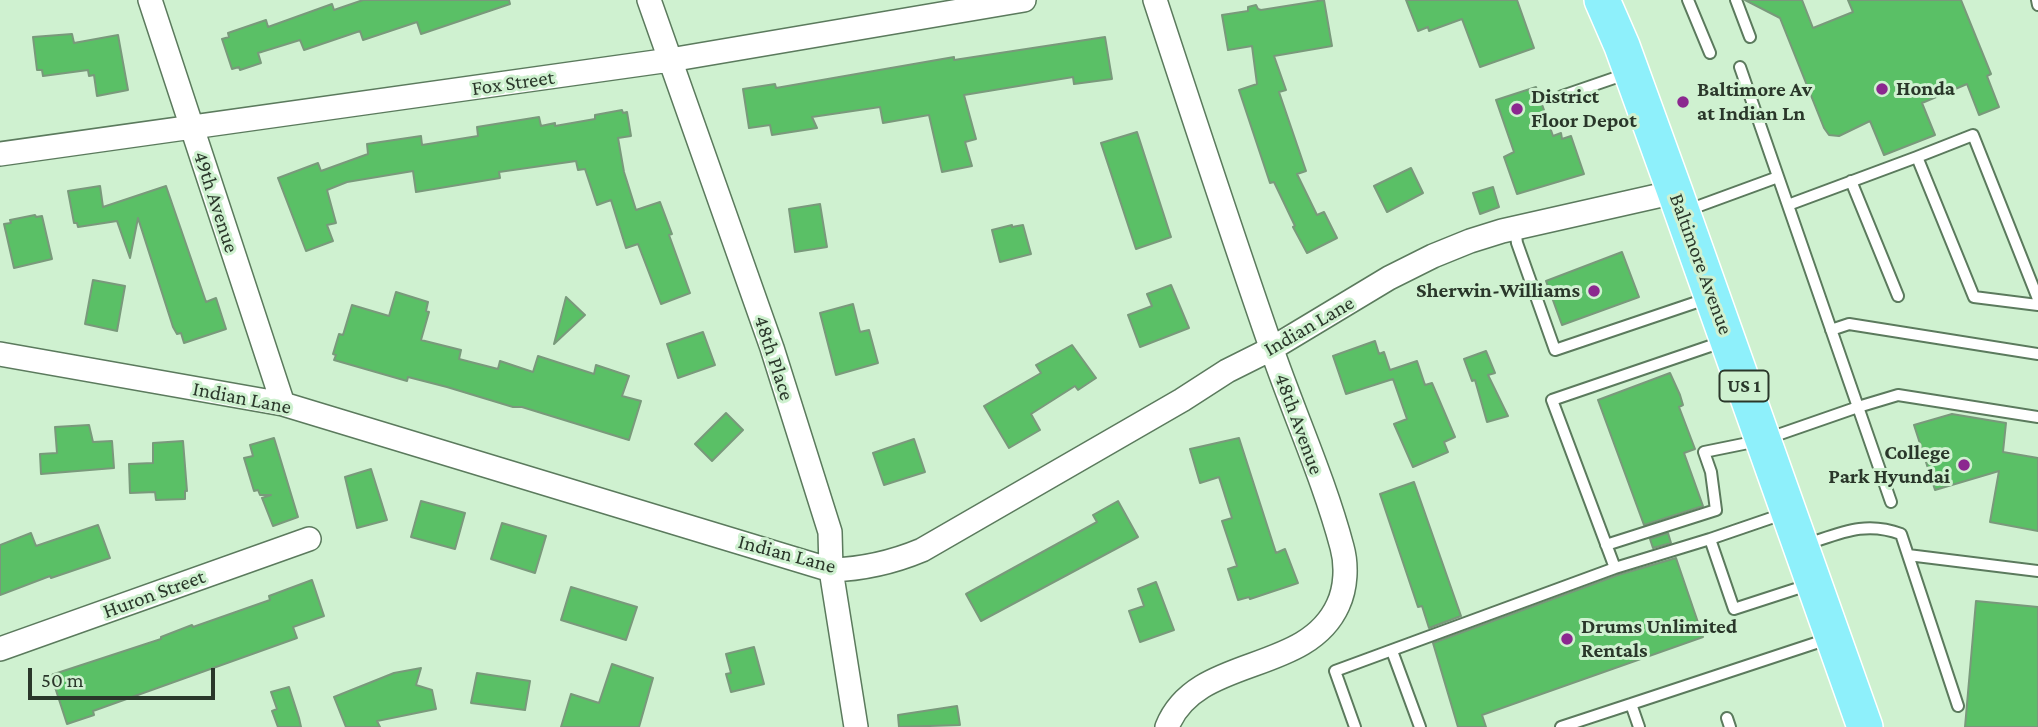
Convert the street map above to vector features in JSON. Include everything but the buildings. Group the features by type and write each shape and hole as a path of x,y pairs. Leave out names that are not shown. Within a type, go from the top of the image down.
{"main road":[{"name":"Baltimore Avenue","path":"1602,0 1679,202 1865,727"}],"street":[{"name":"49th Avenue","path":"150,0 283,404"},
{"name":"48th Place","path":"649,0 772,348 830,532 831,570 856,727"},
{"name":"Fox Street","path":"0,154 670,60 1024,0"},
{"name":"48th Avenue","path":"1155,0 1271,349 1343,550 1344,587 1338,606 1310,636 1281,654 1224,676 1191,693 1176,708 1167,727"},
{"name":"Indian Lane","path":"0,354 283,404 831,570 864,569 883,565 922,550 1182,400 1227,371 1271,349 1422,261 1470,241 1515,229 1679,202"},
{"name":"Huron Street","path":"0,649 309,539"}],"lane":[{"path":"1688,0 1710,53"},
{"path":"1736,0 1750,37"},
{"path":"2036,0 2038,5"},
{"path":"1740,67 1891,502"},
{"path":"1562,96 1631,72"},
{"path":"1788,205 1973,135 2038,299"},
{"path":"1917,157 1974,297 2038,305"},
{"path":"1679,202 1778,177"},
{"path":"1851,181 1898,296"},
{"path":"1515,229 1517,243 1555,350 1712,296"},
{"path":"1832,330 1849,324 2038,354"},
{"path":"1615,568 1552,400 1728,340"},
{"path":"1606,545 1716,510 1712,472 1704,452 1763,440 1898,395 2038,417"},
{"path":"1355,727 1335,671 1615,568 1789,512"},
{"path":"1801,546 1859,528 1883,527 1901,534 1958,706"},
{"path":"1710,539 1734,609 1814,583"},
{"path":"1908,555 2038,571"},
{"path":"1561,727 1833,638"},
{"path":"1392,651 1420,727"},
{"path":"1631,704 1639,727"}],"place":[{"name":"Honda","path":"1882,89"},
{"name":"Baltimore Av at Indian Ln","path":"1683,102"},
{"name":"District Floor Depot","path":"1517,109"},
{"name":"Sherwin-Williams","path":"1594,291"},
{"name":"College Park Hyundai","path":"1964,465"},
{"name":"Drums Unlimited Rentals","path":"1567,639"}]}
